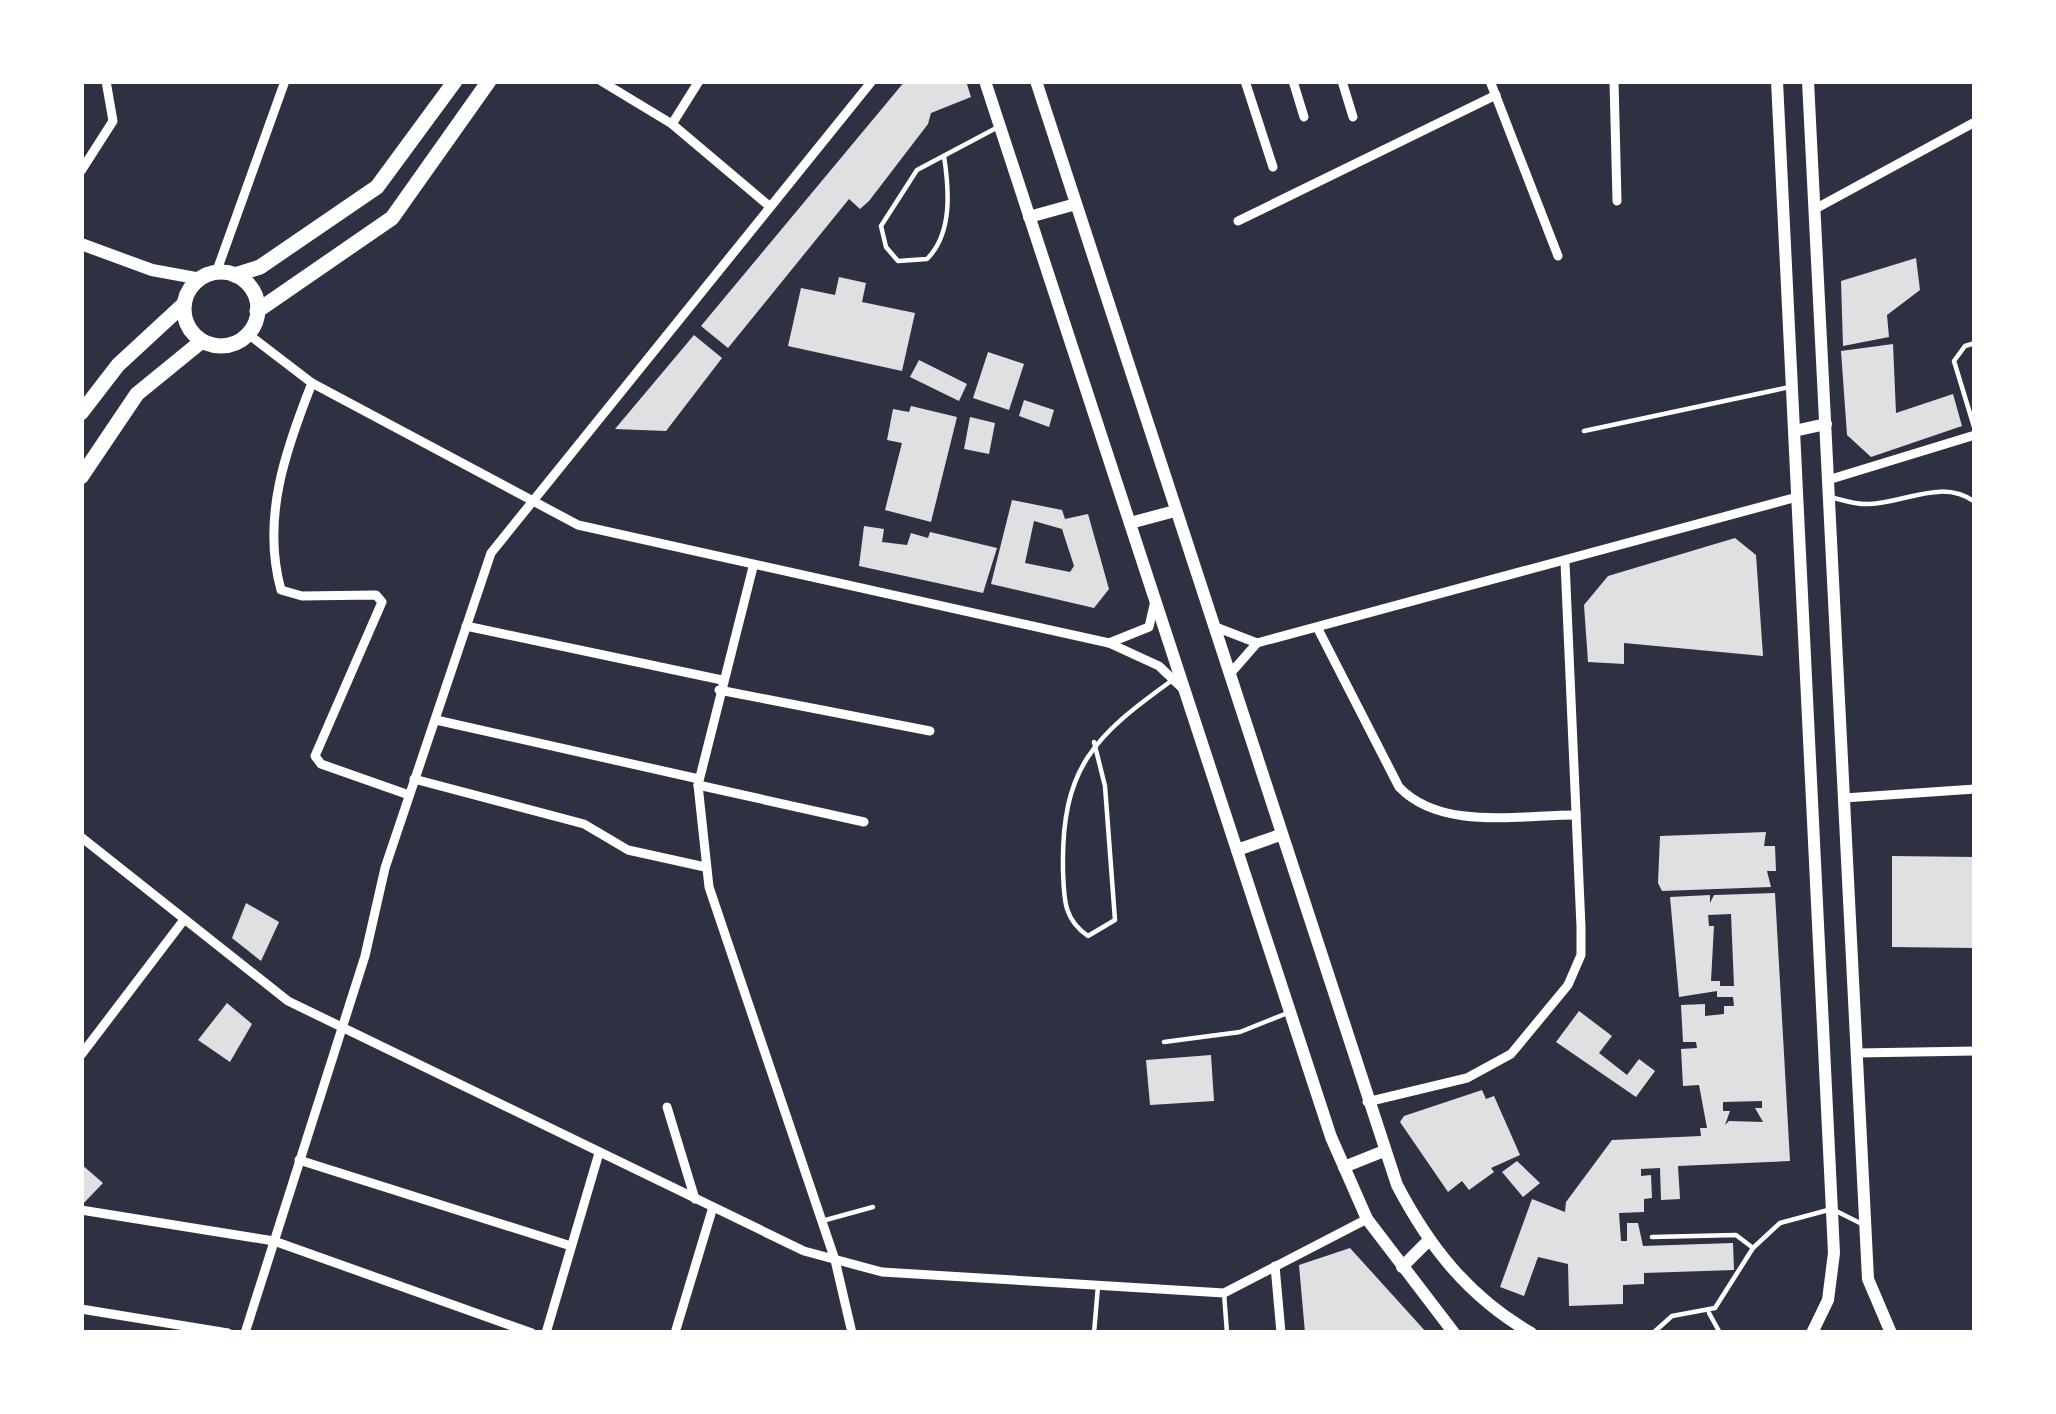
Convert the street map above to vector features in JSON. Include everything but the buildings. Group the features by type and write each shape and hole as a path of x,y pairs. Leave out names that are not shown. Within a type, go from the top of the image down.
{"highway":[{"path":"81,413 118,364 208,276 235,275 260,267 377,187 455,81"},
{"path":"257,310 392,218 489,81"},
{"path":"184,304 188,325 202,341 226,346 248,334 257,310 252,290 235,275"},
{"path":"81,476 137,394 202,341"}],"street":[{"path":"81,171 114,116 106,81"},
{"path":"81,244 152,270 208,276 285,81"},
{"path":"601,81 672,124 768,205"},
{"path":"672,124 699,81"},
{"path":"245,1333 414,778 491,553 872,81"},
{"path":"985,81 1344,1167 1367,1219 1454,1333"},
{"path":"1036,81 1384,1151 1429,1240 1468,1289 1531,1333"},
{"path":"1245,81 1273,167"},
{"path":"1293,81 1304,117"},
{"path":"1342,81 1353,117"},
{"path":"1490,81 1558,256"},
{"path":"1614,81 1617,201"},
{"path":"1777,81 1832,1209 1832,1281 1812,1333"},
{"path":"1808,81 1868,1279 1891,1333"},
{"path":"1238,221 1496,95"},
{"path":"1815,208 1975,122"},
{"path":"1029,217 1076,203"},
{"path":"248,334 312,383 528,503 578,525 1109,643 1174,679 1185,691"},
{"path":"312,383 279,465 275,523 281,590 302,596 376,596 382,605 315,756 321,764 409,795"},
{"path":"1794,431 1826,424"},
{"path":"1828,480 1975,432"},
{"path":"1212,626 1257,643 1797,497"},
{"path":"1130,524 1175,511"},
{"path":"1367,1102 1492,1067 1511,1054 1568,986 1581,955 1565,562"},
{"path":"753,567 699,782 705,866 835,1260 852,1333"},
{"path":"1109,643 1149,627 1155,601"},
{"path":"466,626 931,731"},
{"path":"1318,629 1399,788 1415,804 1449,814 1576,815"},
{"path":"1228,676 1257,643"},
{"path":"436,720 864,822"},
{"path":"414,778 584,824 628,850 705,866"},
{"path":"1844,798 1975,789"},
{"path":"1237,850 1280,835"},
{"path":"81,837 288,1001 804,1251 882,1272 1224,1293 1367,1219"},
{"path":"81,1055 183,922"},
{"path":"1857,1053 1975,1051"},
{"path":"667,1107 689,1166 695,1199"},
{"path":"1344,1167 1384,1151"},
{"path":"546,1333 599,1153"},
{"path":"299,1160 571,1246"},
{"path":"672,1188 689,1166"},
{"path":"675,1333 713,1208"},
{"path":"81,1210 274,1241 532,1333"},
{"path":"1402,1267 1429,1240"},
{"path":"1274,1266 1281,1333"},
{"path":"81,1309 228,1333"}],"lane":[{"path":"944,156 950,194 938,248 927,259 898,261 886,247 881,226 917,170 1000,126"},
{"path":"1975,343 1964,346 1954,361 1975,432"},
{"path":"1584,431 1792,387"},
{"path":"1829,497 1873,504 1937,490 1964,494 1975,502"},
{"path":"1094,742 1105,786 1115,920 1105,931 1088,936 1072,925 1064,904 1066,800 1094,742 1174,679"},
{"path":"1164,1042 1240,1032 1290,1012"},
{"path":"822,1221 873,1207"},
{"path":"1653,1333 1672,1316 1708,1313 1731,1290 1753,1248 1780,1223 1832,1209 1866,1226"},
{"path":"1652,1237 1736,1235 1753,1248"},
{"path":"1094,1333 1098,1286"},
{"path":"1224,1293 1227,1333"},
{"path":"1708,1313 1720,1333"}]}
